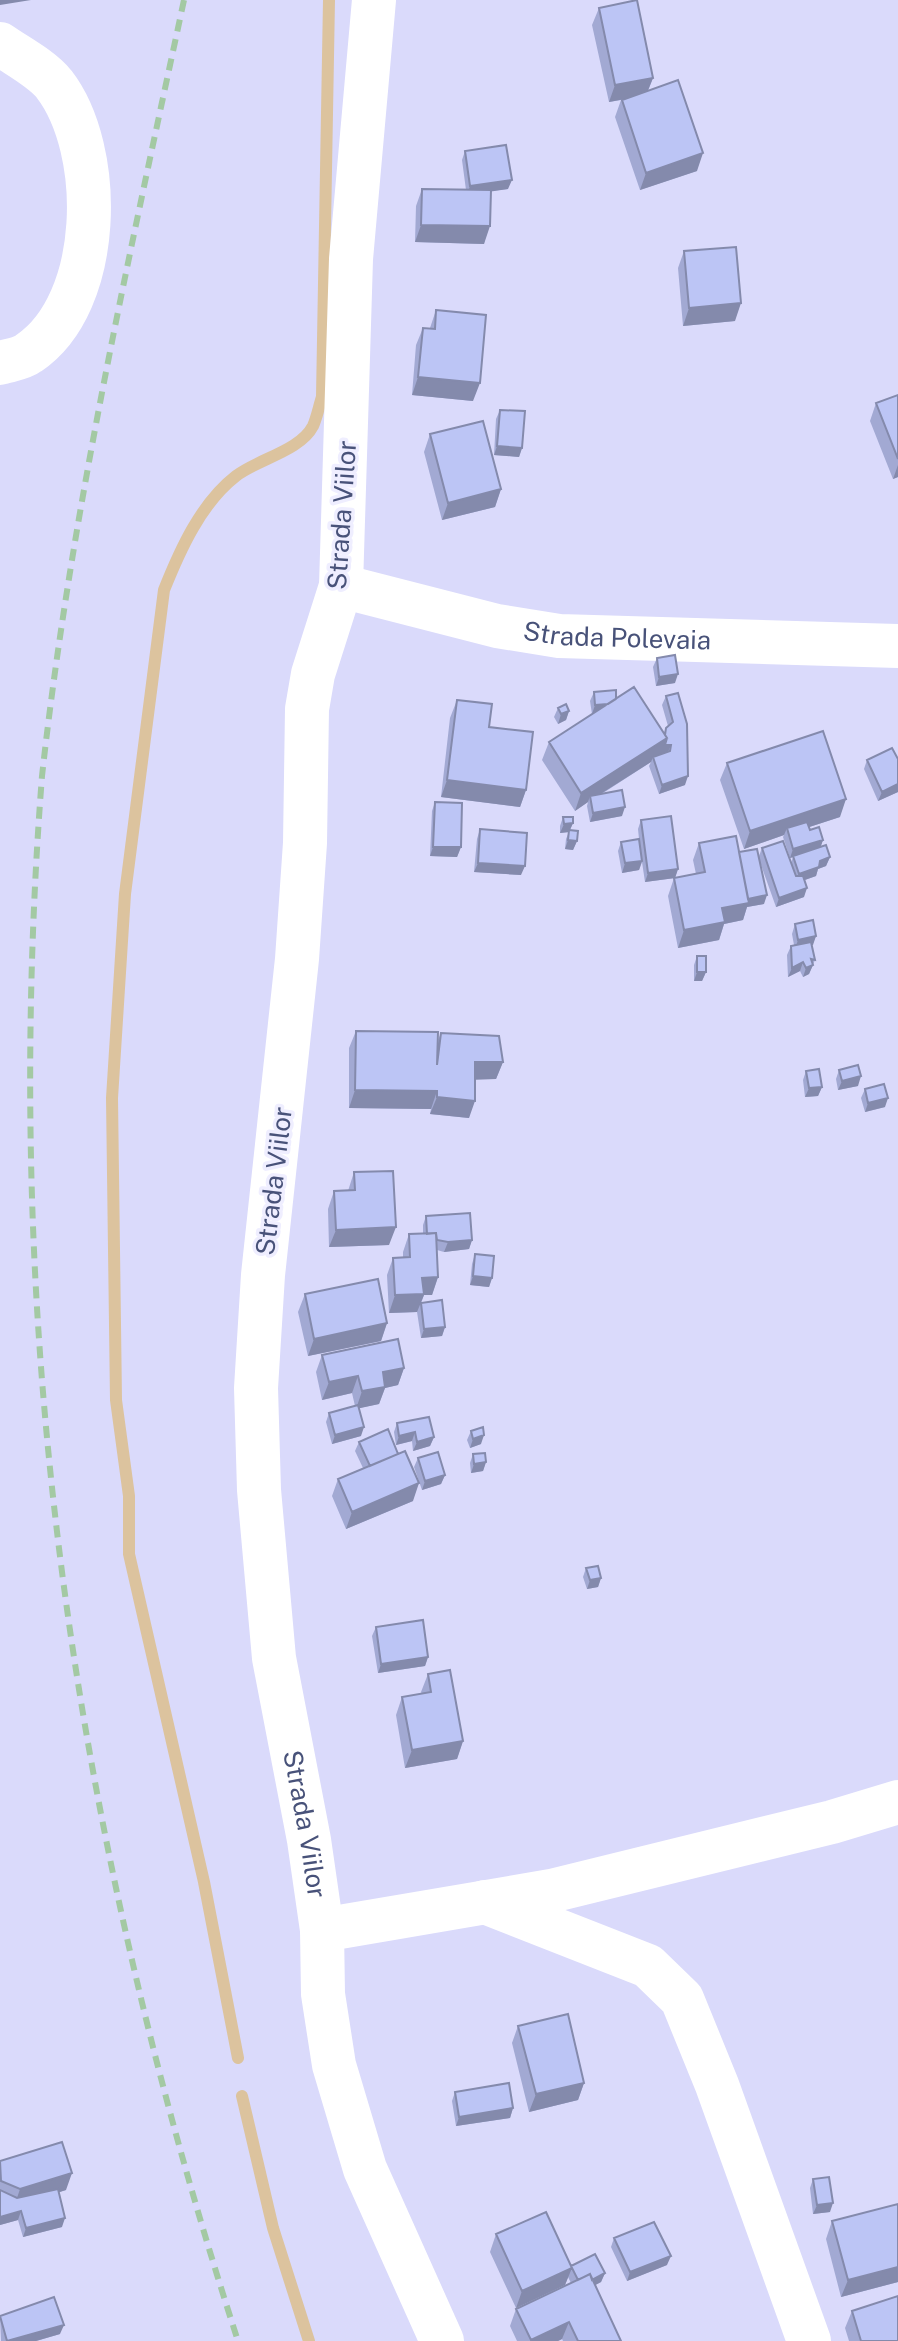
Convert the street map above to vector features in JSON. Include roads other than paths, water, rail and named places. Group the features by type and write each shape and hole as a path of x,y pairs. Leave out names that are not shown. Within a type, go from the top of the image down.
{"street":[{"name":"Strada Viilor","path":"374,0 351,259 341,586 313,674 307,709 305,843 297,959 263,1275 256,1388 259,1490 274,1658 308,1835 322,1930 323,1994 334,2065 365,2169 442,2341"},
{"path":"0,44 53,82 78,133 91,183 86,238 78,277 50,332 13,359"},
{"name":"Strada Polevaia","path":"341,586 497,626 559,636 898,646"},
{"path":"322,1930 551,1891 832,1822 898,1802"},
{"path":"485,1902 648,1966 682,1999 717,2085 809,2341"}],"waterway":[{"path":"238,2058 204,1882 129,1554 129,1496 116,1400 112,1098 125,894 164,590 185,543 212,500 236,476 307,435 322,397 329,0"},
{"path":"242,2096 273,2228 309,2341"}],"railway":[{"path":"184,0 103,386 54,678 42,776 32,978 31,1177 42,1374 62,1569 92,1763 131,1956 180,2148 238,2341"}]}
